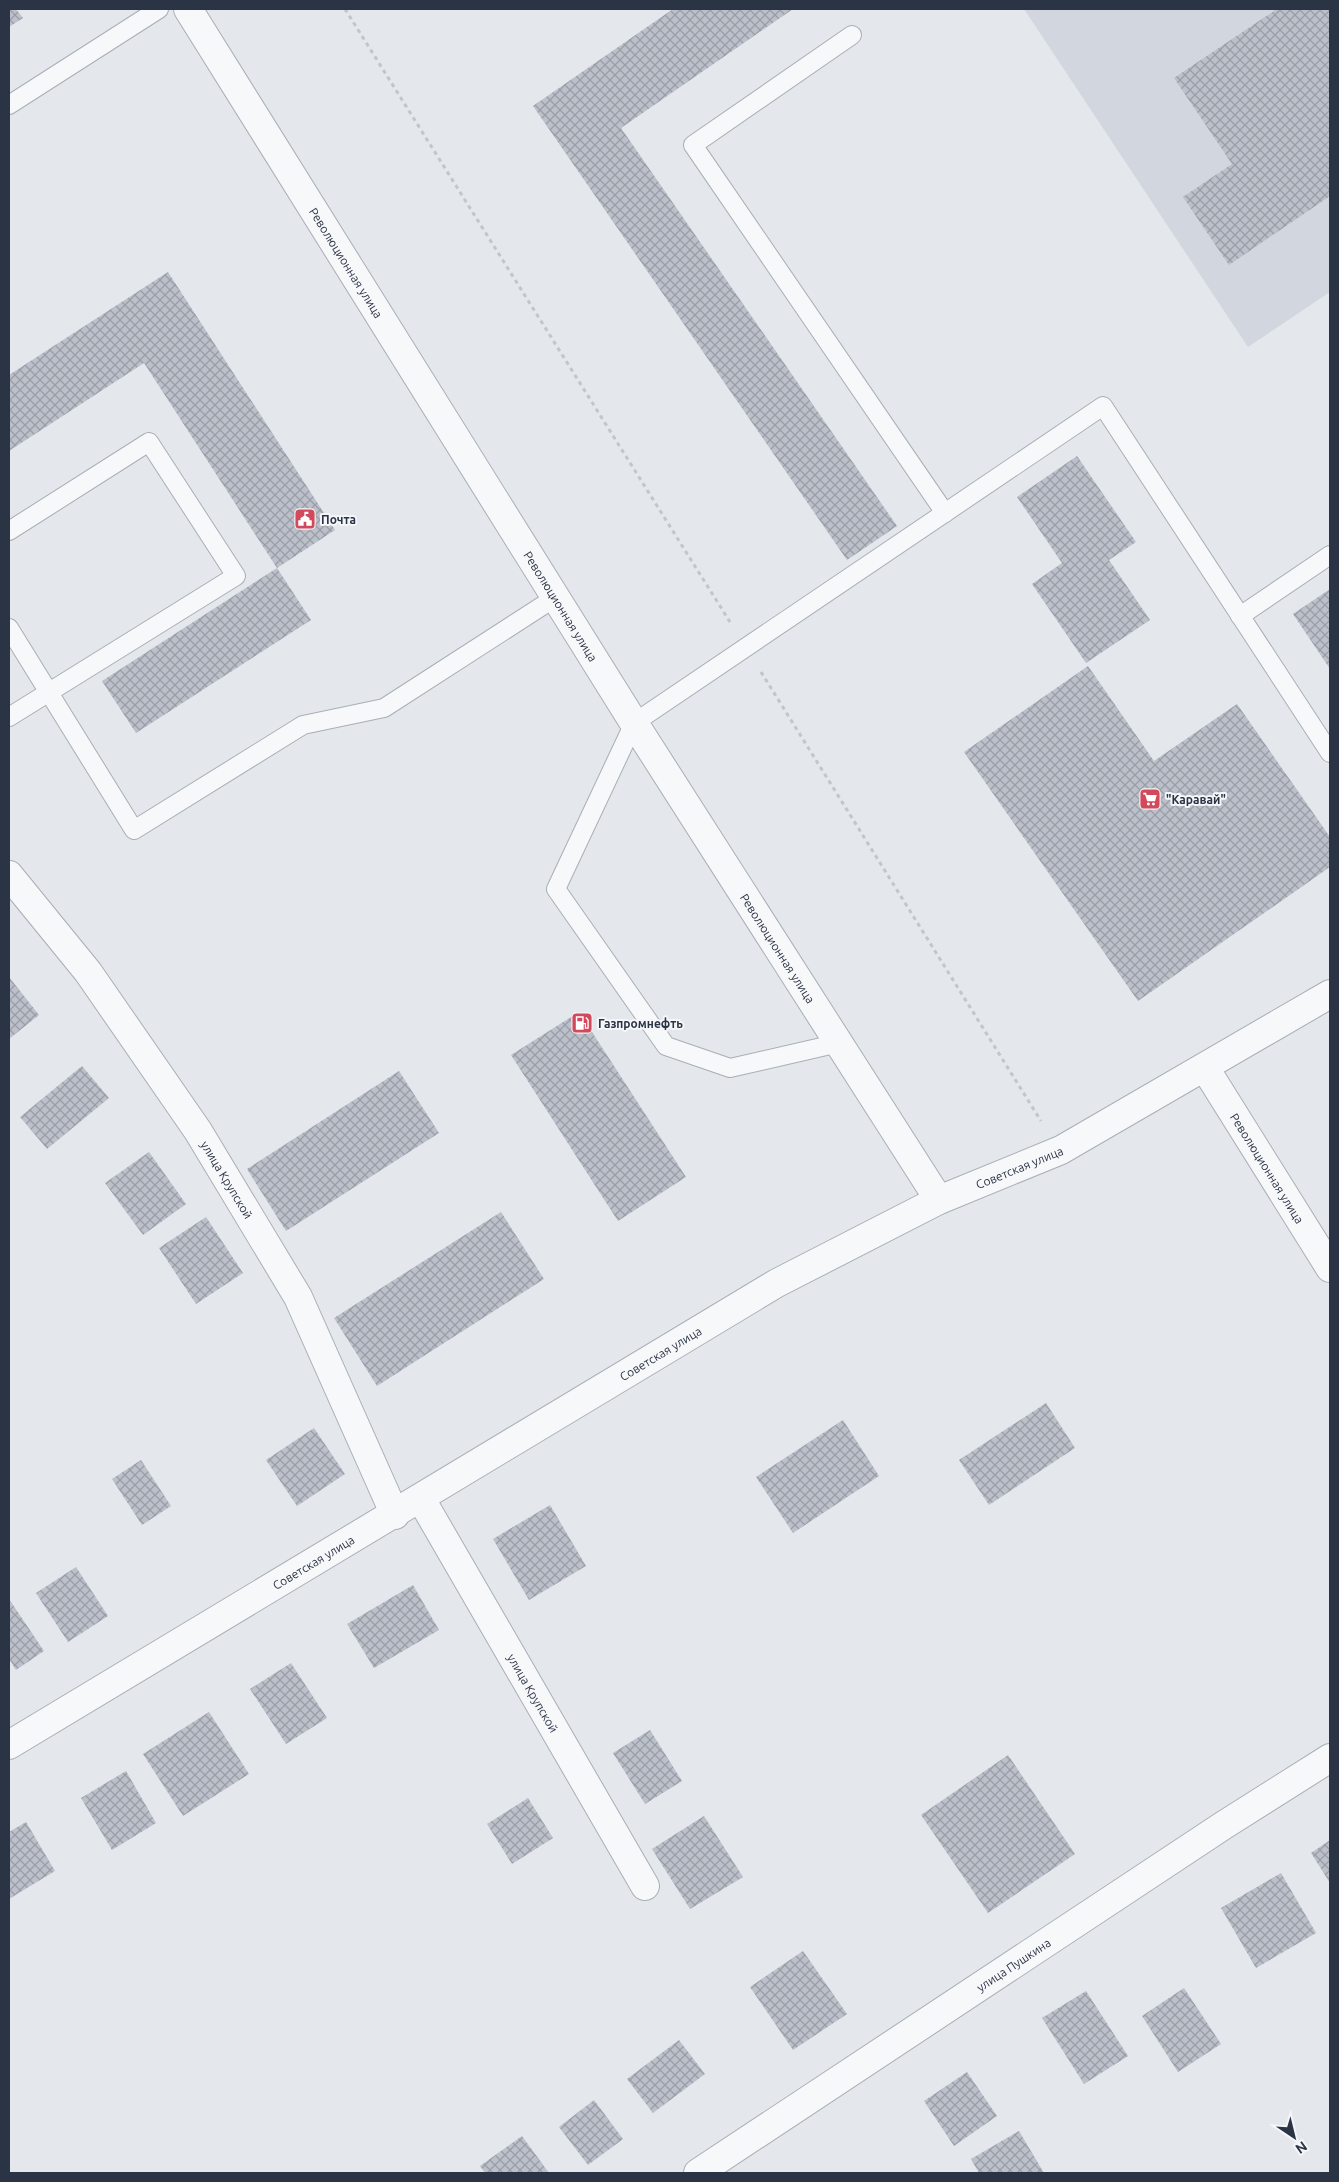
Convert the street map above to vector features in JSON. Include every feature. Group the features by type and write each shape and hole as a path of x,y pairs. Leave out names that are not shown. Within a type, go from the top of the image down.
{"street":[{"name":"Революционная улица","path":"188,9 634,723 939,1200"},
{"name":"улица Крупской","path":"9,875 88,972 198,1131 298,1297 395,1515"},
{"name":"Советская улица","path":"9,1745 395,1515 778,1283 939,1200 1061,1150 1330,994"},
{"name":"Революционная улица","path":"1204,1068 1330,1268"},
{"name":"улица Крупской","path":"421,1499 645,1886"},
{"name":"улица Пушкина","path":"698,2173 1224,1825 1330,1758"}],"lane":[{"path":"9,104 159,9"},
{"path":"852,36 693,145 945,513"},
{"path":"839,1043 730,1068 666,1046 556,889 634,723 1103,406 1330,753"},
{"path":"9,531 150,442 236,576 9,717"},
{"path":"1240,616 1330,555"},
{"path":"9,628 134,830 303,725 384,708 556,597"}],"path":[{"path":"345,9 746,647 1035,1112 1061,1150"}],"shaded area":[{"path":"1024,9 1330,9 1330,292 1248,347"}],"building":[{"path":"9,9 16,9 23,18 9,27"},
{"path":"673,9 793,9 621,128 897,526 847,560 533,106"},
{"path":"1277,9 1330,9 1330,196 1229,265 1183,197 1232,164 1174,78"},
{"path":"168,272 335,530 277,568 144,363 9,451 9,375"},
{"path":"1077,456 1136,542 1109,560 1150,620 1086,663 1032,584 1062,563 1017,497"},
{"path":"277,568 311,620 136,733 102,681"},
{"path":"1330,589 1330,669 1293,614"},
{"name":"\"Каравай\"","path":"1088,666 1154,761 1237,704 1330,837 1330,867 1138,1001 964,752"},
{"path":"9,977 39,1015 9,1039"},
{"path":"579,1012 686,1177 618,1221 511,1055"},
{"path":"82,1066 109,1098 47,1149 20,1117"},
{"path":"399,1071 439,1133 286,1231 247,1169"},
{"path":"149,1152 186,1204 143,1235 105,1183"},
{"path":"501,1212 544,1279 377,1386 334,1318"},
{"path":"206,1217 243,1273 196,1304 159,1248"},
{"path":"1046,1403 1075,1448 989,1505 959,1460"},
{"path":"843,1420 879,1476 793,1533 756,1477"},
{"path":"314,1428 345,1474 297,1506 266,1460"},
{"path":"141,1460 171,1506 142,1525 112,1479"},
{"path":"550,1505 586,1566 529,1600 493,1539"},
{"path":"76,1567 108,1616 68,1642 36,1593"},
{"path":"413,1585 439,1630 374,1668 347,1624"},
{"path":"9,1599 44,1651 16,1670 9,1659"},
{"path":"291,1663 327,1718 286,1744 250,1689"},
{"path":"209,1712 249,1774 183,1816 143,1754"},
{"path":"650,1730 682,1781 645,1804 613,1753"},
{"path":"1008,1755 1075,1854 988,1913 921,1815"},
{"path":"126,1771 156,1823 112,1850 81,1798"},
{"path":"528,1798 553,1838 512,1864 487,1824"},
{"path":"704,1816 743,1877 690,1909 652,1849"},
{"path":"26,1822 55,1871 9,1899 9,1832"},
{"path":"1330,1840 1330,1883 1311,1853"},
{"path":"1281,1873 1316,1933 1256,1968 1221,1908"},
{"path":"803,1951 847,2014 793,2050 750,1987"},
{"path":"1184,1988 1221,2044 1178,2072 1142,2016"},
{"path":"1086,1991 1128,2056 1084,2084 1042,2018"},
{"path":"679,2040 705,2074 653,2113 627,2079"},
{"path":"967,2072 997,2116 954,2146 924,2101"},
{"path":"594,2100 623,2139 588,2165 559,2127"},
{"path":"1019,2131 1044,2173 979,2173 971,2159"},
{"path":"522,2136 549,2173 485,2173 480,2166"}],"place":[{"name":"Почта","path":"305,519"},
{"name":"\"Каравай\"","path":"1150,799"},
{"name":"Газпромнефть","path":"582,1023"}]}
